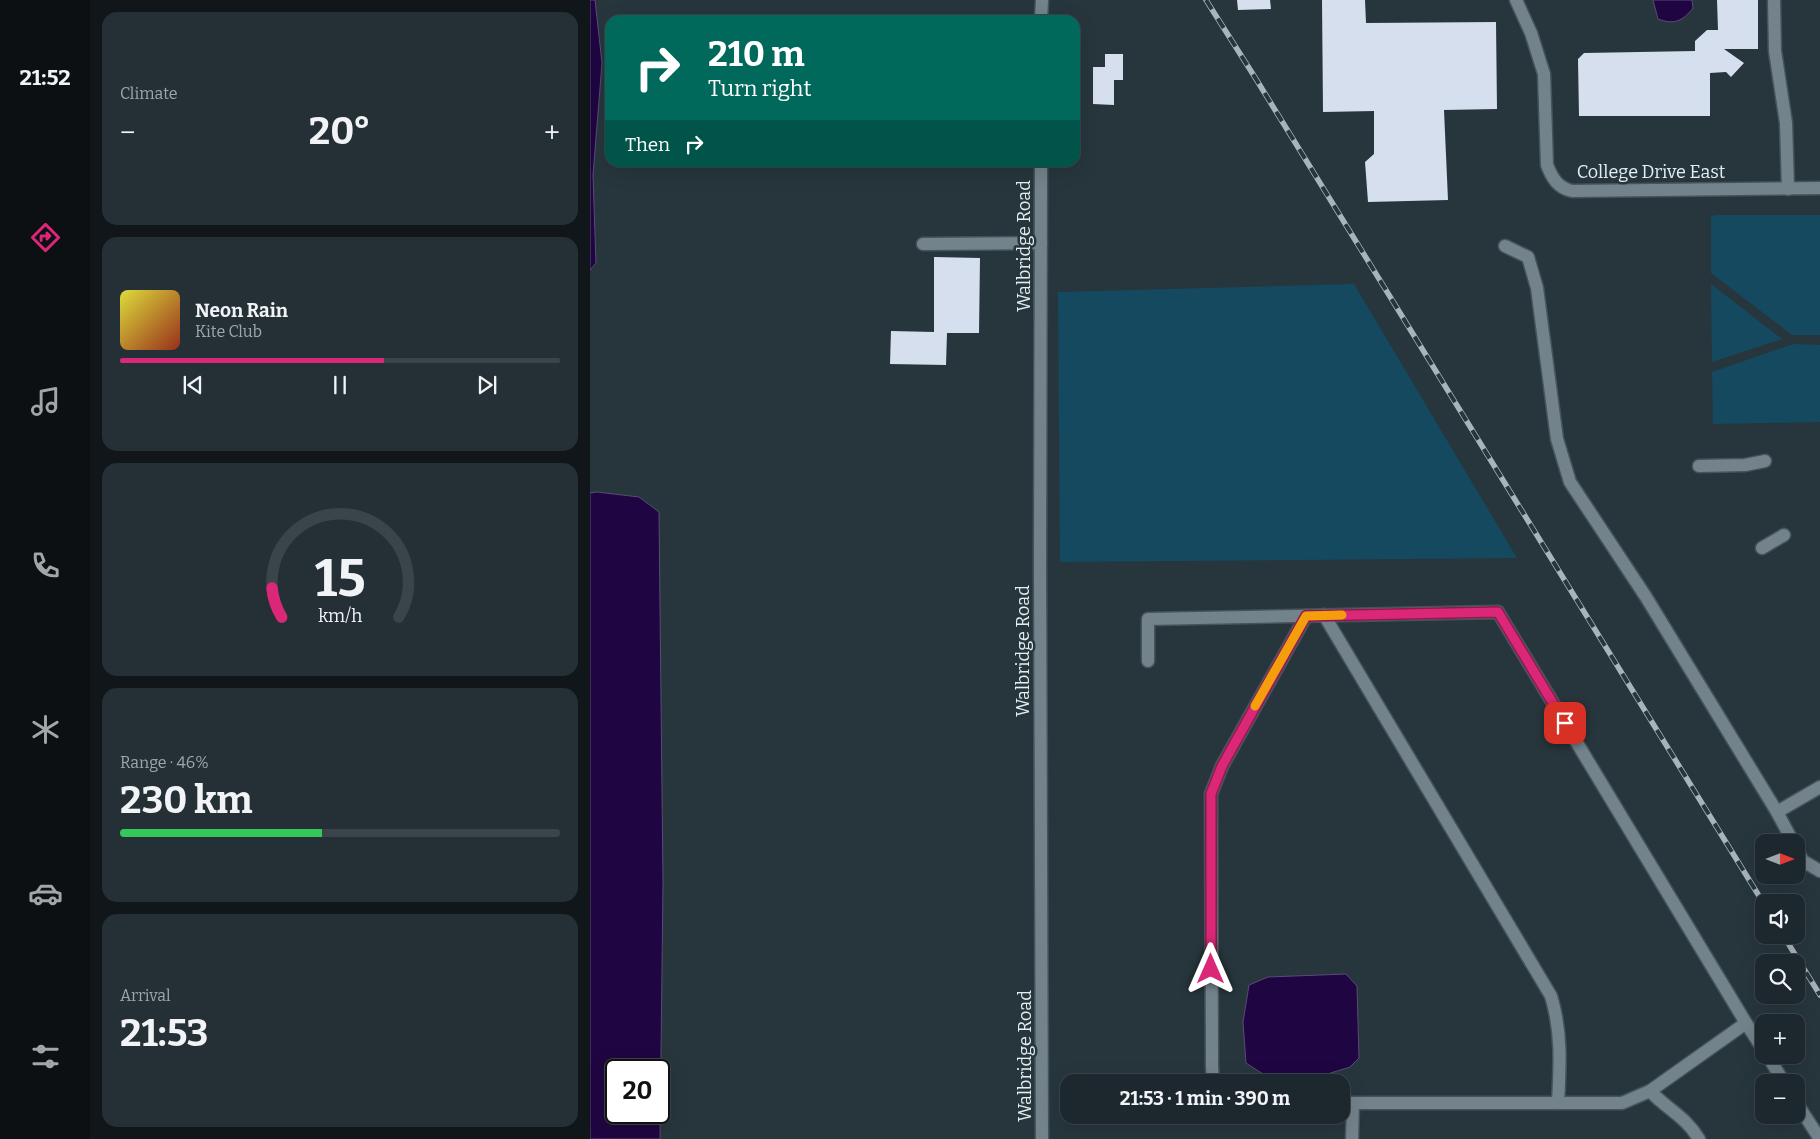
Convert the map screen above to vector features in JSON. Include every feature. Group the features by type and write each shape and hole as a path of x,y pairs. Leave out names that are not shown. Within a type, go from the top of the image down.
{"street":[{"path":"1042,0 1042,15"},
{"name":"College Drive East","path":"1516,0 1531,33 1544,74 1547,165 1550,175 1564,189 1572,192 1820,188"},
{"path":"1774,0 1775,50 1786,123 1788,189"},
{"name":"Walbridge Road","path":"1041,167 1042,1139"},
{"path":"923,244 1041,243"},
{"path":"1505,246 1528,257 1537,288 1557,439 1570,482 1646,597 1778,812 1789,834"},
{"path":"1699,466 1745,465 1765,461"},
{"path":"1762,548 1784,535"},
{"path":"1148,661 1148,619 1498,612 1755,1036"},
{"path":"1324,615 1551,996 1558,1018 1561,1058 1558,1103"},
{"path":"1213,1074 1211,794 1222,766 1306,616"},
{"path":"1778,812 1820,787"},
{"path":"1805,862 1820,871"},
{"path":"1350,1103 1622,1103 1650,1091 1746,1023"},
{"path":"1650,1091 1663,1104 1683,1117 1699,1139"},
{"path":"1805,1116 1820,1139"},
{"path":"1350,1124 1352,1139"}],"shaded area":[{"path":"590,0 595,0 602,63 593,175 596,263 590,270"},
{"path":"1653,0 1692,0 1693,8 1678,21 1664,21 1658,19"},
{"path":"1820,215 1820,335 1792,335 1711,273 1711,216"},
{"path":"1354,284 1517,558 1060,562 1058,292"},
{"path":"1711,284 1782,339 1712,362"},
{"path":"1793,344 1820,345 1820,422 1713,424 1712,372"},
{"path":"597,492 639,497 659,512 663,883 661,1059 605,1059 605,1124 660,1124 660,1139 590,1139 590,493"},
{"path":"1346,974 1357,986 1359,1058 1350,1067 1327,1074 1263,1074 1246,1063 1243,1022 1249,985 1268,977"}],"building":[{"path":"1237,0 1270,0 1271,9 1238,10"},
{"path":"1322,0 1365,0 1366,23 1496,22 1497,109 1444,110 1448,200 1368,202 1365,162 1374,154 1374,111 1323,112"},
{"path":"1717,0 1758,0 1758,49 1724,49 1744,63 1731,77 1726,72 1710,73 1710,116 1579,116 1578,59 1584,53 1695,51 1695,41 1707,30 1718,30"},
{"path":"1105,54 1123,54 1123,80 1114,80 1114,105 1093,104 1093,67 1105,67"},
{"path":"934,257 980,258 979,333 947,333 946,365 890,364 891,331 934,332"}],"railway":[{"path":"1206,0 1758,894"},
{"path":"1789,944 1820,995"}],"slow traffic":[{"path":"1255,706 1306,616 1342,615"}],"route":[{"path":"1211,969 1211,794 1222,766 1306,616 1498,612 1565,723"}]}
